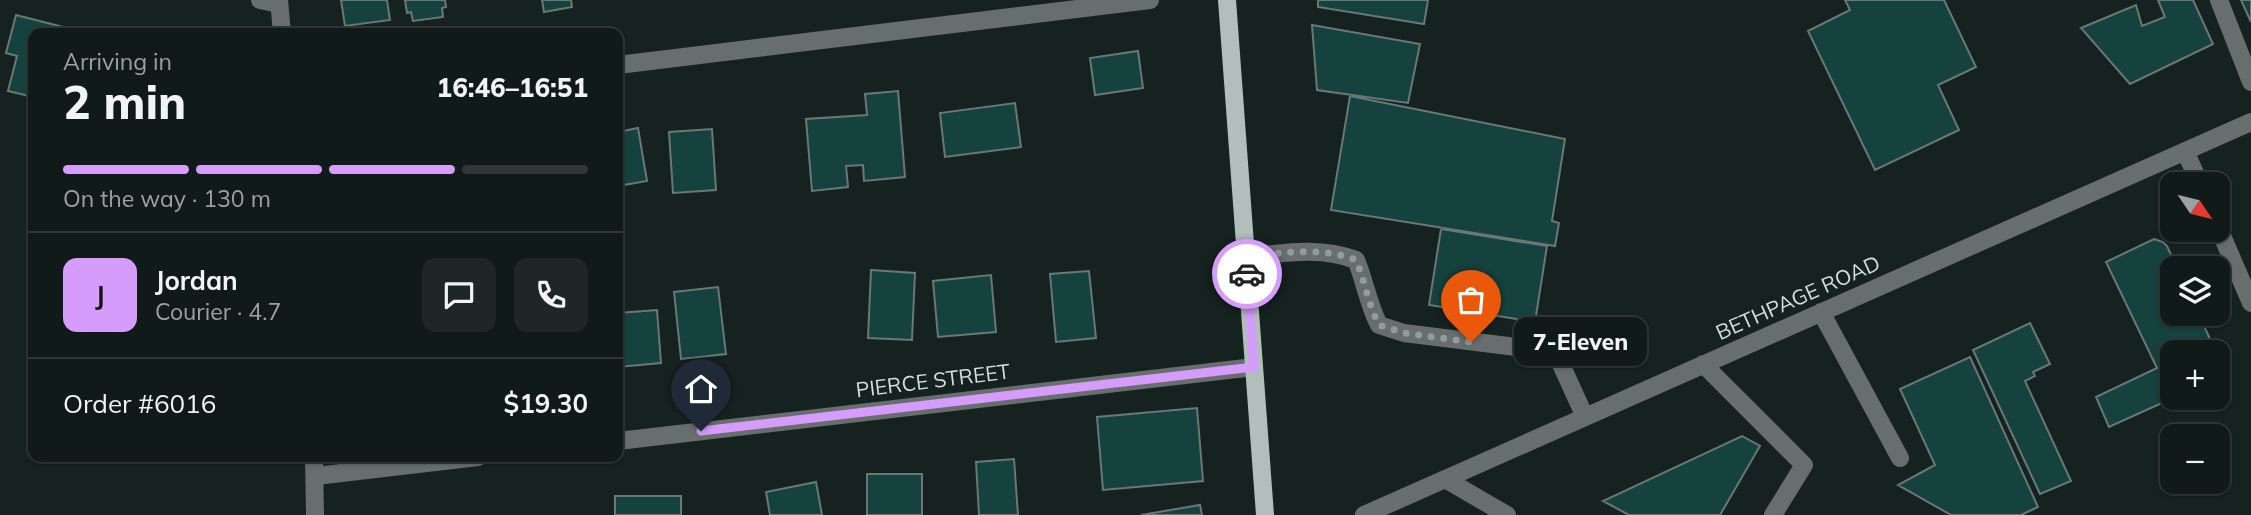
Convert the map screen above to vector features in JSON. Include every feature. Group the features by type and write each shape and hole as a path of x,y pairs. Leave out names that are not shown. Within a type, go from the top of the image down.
{"main road":[{"path":"1227,0 1265,515"}],"street":[{"path":"260,0 279,2 282,28"},
{"path":"623,64 1150,0"},
{"path":"2219,0 2251,82"},
{"name":"BETHPAGE ROAD","path":"1364,515 2251,122"},
{"path":"2185,151 2195,172"},
{"path":"2224,242 2251,303"},
{"path":"1245,257 1303,250 1341,254 1356,260 1371,310 1379,325 1404,333 1517,347 1547,354 1560,362 1585,417"},
{"path":"1821,313 1900,458"},
{"path":"1703,364 1804,465 1773,515"},
{"name":"PIERCE STREET","path":"623,440 1254,367"},
{"path":"315,462 315,515"},
{"path":"316,476 435,462"},
{"path":"1445,479 1507,515"}],"building":[{"path":"341,0 387,0 390,20 345,26"},
{"path":"405,0 445,0 443,17 413,21 411,12 407,13"},
{"path":"542,0 571,0 572,7 544,12"},
{"path":"1318,0 1428,0 1424,24 1318,7"},
{"path":"1845,0 1944,0 1976,67 1938,85 1959,130 1875,170 1808,31 1850,10"},
{"path":"2158,0 2193,0 2213,44 2130,84 2081,28 2136,5 2142,26 2165,17"},
{"path":"2241,0 2251,0 2251,22"},
{"path":"16,15 67,28 28,28 28,96 8,91 17,56 6,53"},
{"path":"1312,25 1420,44 1408,103 1317,90"},
{"path":"1138,51 1143,88 1095,95 1090,58"},
{"path":"898,91 905,177 864,181 863,165 846,166 848,187 812,191 806,119 867,115 865,94"},
{"path":"1350,96 1565,139 1552,221 1559,223 1555,246 1331,210"},
{"path":"1015,103 1021,147 945,157 940,113"},
{"path":"638,128 647,181 623,185 623,131"},
{"path":"712,129 716,190 673,193 669,132"},
{"path":"1441,229 1547,246 1535,322 1429,305"},
{"path":"2154,239 2163,242 2172,256 2160,256 2160,326 2204,326 2210,340 2160,340 2160,404 2109,427 2096,397 2157,368 2106,262"},
{"path":"871,270 915,273 912,340 868,338"},
{"path":"1089,271 1096,338 1056,342 1050,274"},
{"path":"991,275 996,332 938,337 933,281"},
{"path":"718,287 726,354 681,359 674,292"},
{"path":"657,310 661,363 623,367 623,313"},
{"path":"2030,323 2050,364 2033,372 2035,376 2025,381 2071,481 2040,494 1973,350"},
{"path":"1970,357 2038,507 2021,515 1951,515 1898,485 1935,465 1900,389"},
{"path":"1197,408 1203,481 1103,490 1097,417"},
{"path":"1742,436 1760,446 1720,515 1629,515 1603,501"},
{"path":"1014,459 1018,515 979,515 976,462"},
{"path":"867,474 922,474 922,515 867,515"},
{"path":"816,482 822,515 770,515 766,492"},
{"path":"615,496 681,496 681,515 615,515"},
{"path":"1200,505 1202,515 1141,515"}],"way so far":[{"path":"1247,274 1245,257 1303,250 1341,254 1356,260 1371,310 1379,325 1404,333 1471,342"}],"place":[{"name":"7-Eleven","path":"1471,342"}],"route":[{"path":"701,431 1254,367 1247,274"}]}
